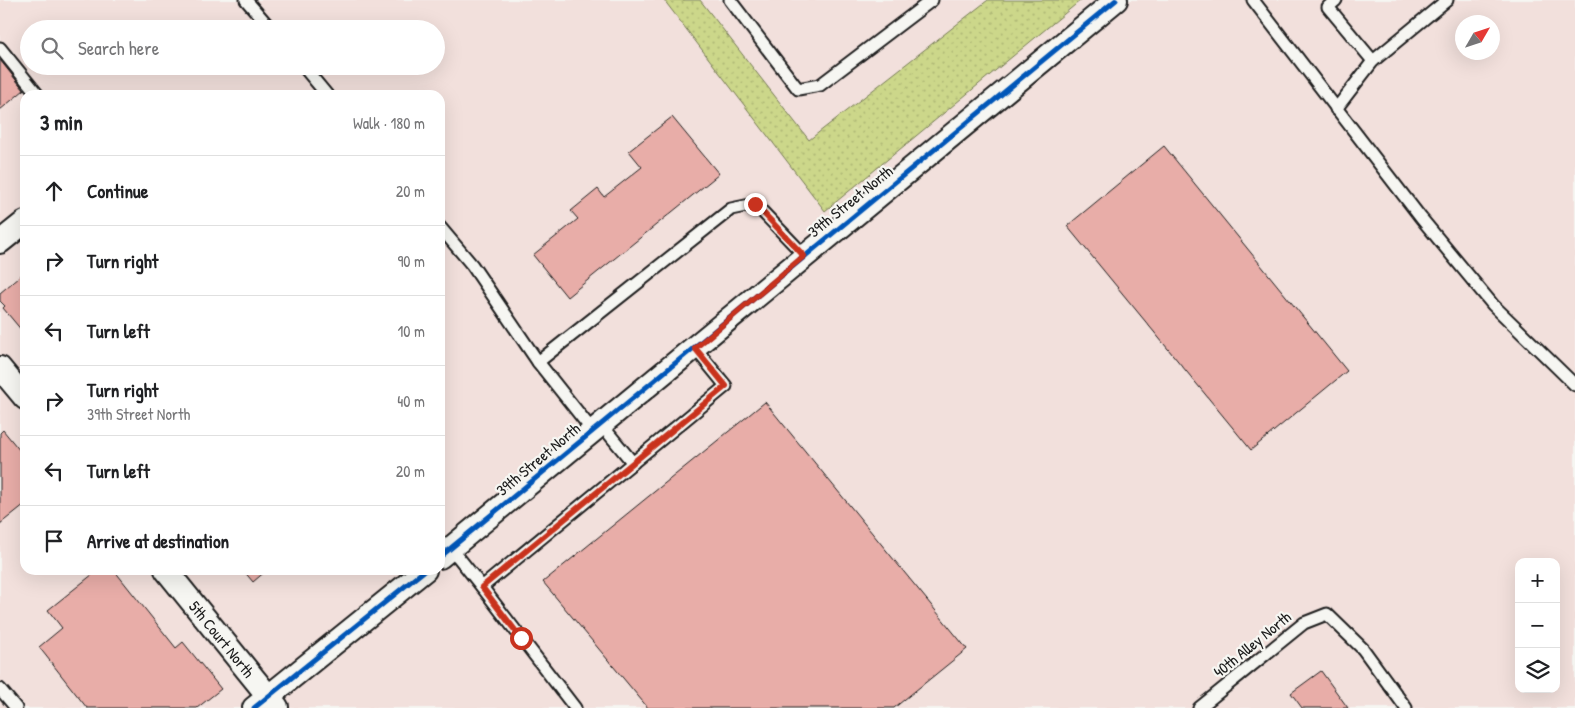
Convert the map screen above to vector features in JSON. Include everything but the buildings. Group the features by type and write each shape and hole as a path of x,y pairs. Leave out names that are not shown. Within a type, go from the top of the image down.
{"street":[{"name":"39th Street North","path":"445,553 1116,0"},
{"path":"0,242 20,226"},
{"path":"0,368 20,392"},
{"name":"5th Court North","path":"170,575 267,704"},
{"path":"267,704 419,575"}],"lane":[{"path":"246,0 263,20"},
{"path":"730,0 798,89 820,85 932,0"},
{"path":"1253,0 1421,218 1493,305 1575,385"},
{"path":"1336,0 1328,7 1373,60"},
{"path":"1336,109 1373,60 1447,0"},
{"path":"0,48 20,73"},
{"path":"22,75 34,90"},
{"path":"310,75 323,90"},
{"path":"538,362 731,209 755,204 804,256"},
{"path":"445,233 472,265 538,362 596,427 633,463"},
{"path":"482,587 726,386 695,348"},
{"path":"445,553 482,587 576,708"},
{"name":"40th Alley North","path":"1199,708 1304,622 1327,614 1363,649 1406,708"},
{"path":"0,689 16,708"}],"shaded area":[{"path":"0,0 1575,0 1575,708 0,708"}],"green space":[{"path":"664,0 700,0 809,140 988,0 1081,0 825,211"}],"cycle path":[{"path":"445,553 1116,0"},
{"path":"254,708 419,575"}],"route":[{"path":"521,638 482,587 726,386 695,348 804,256 755,204"}]}
